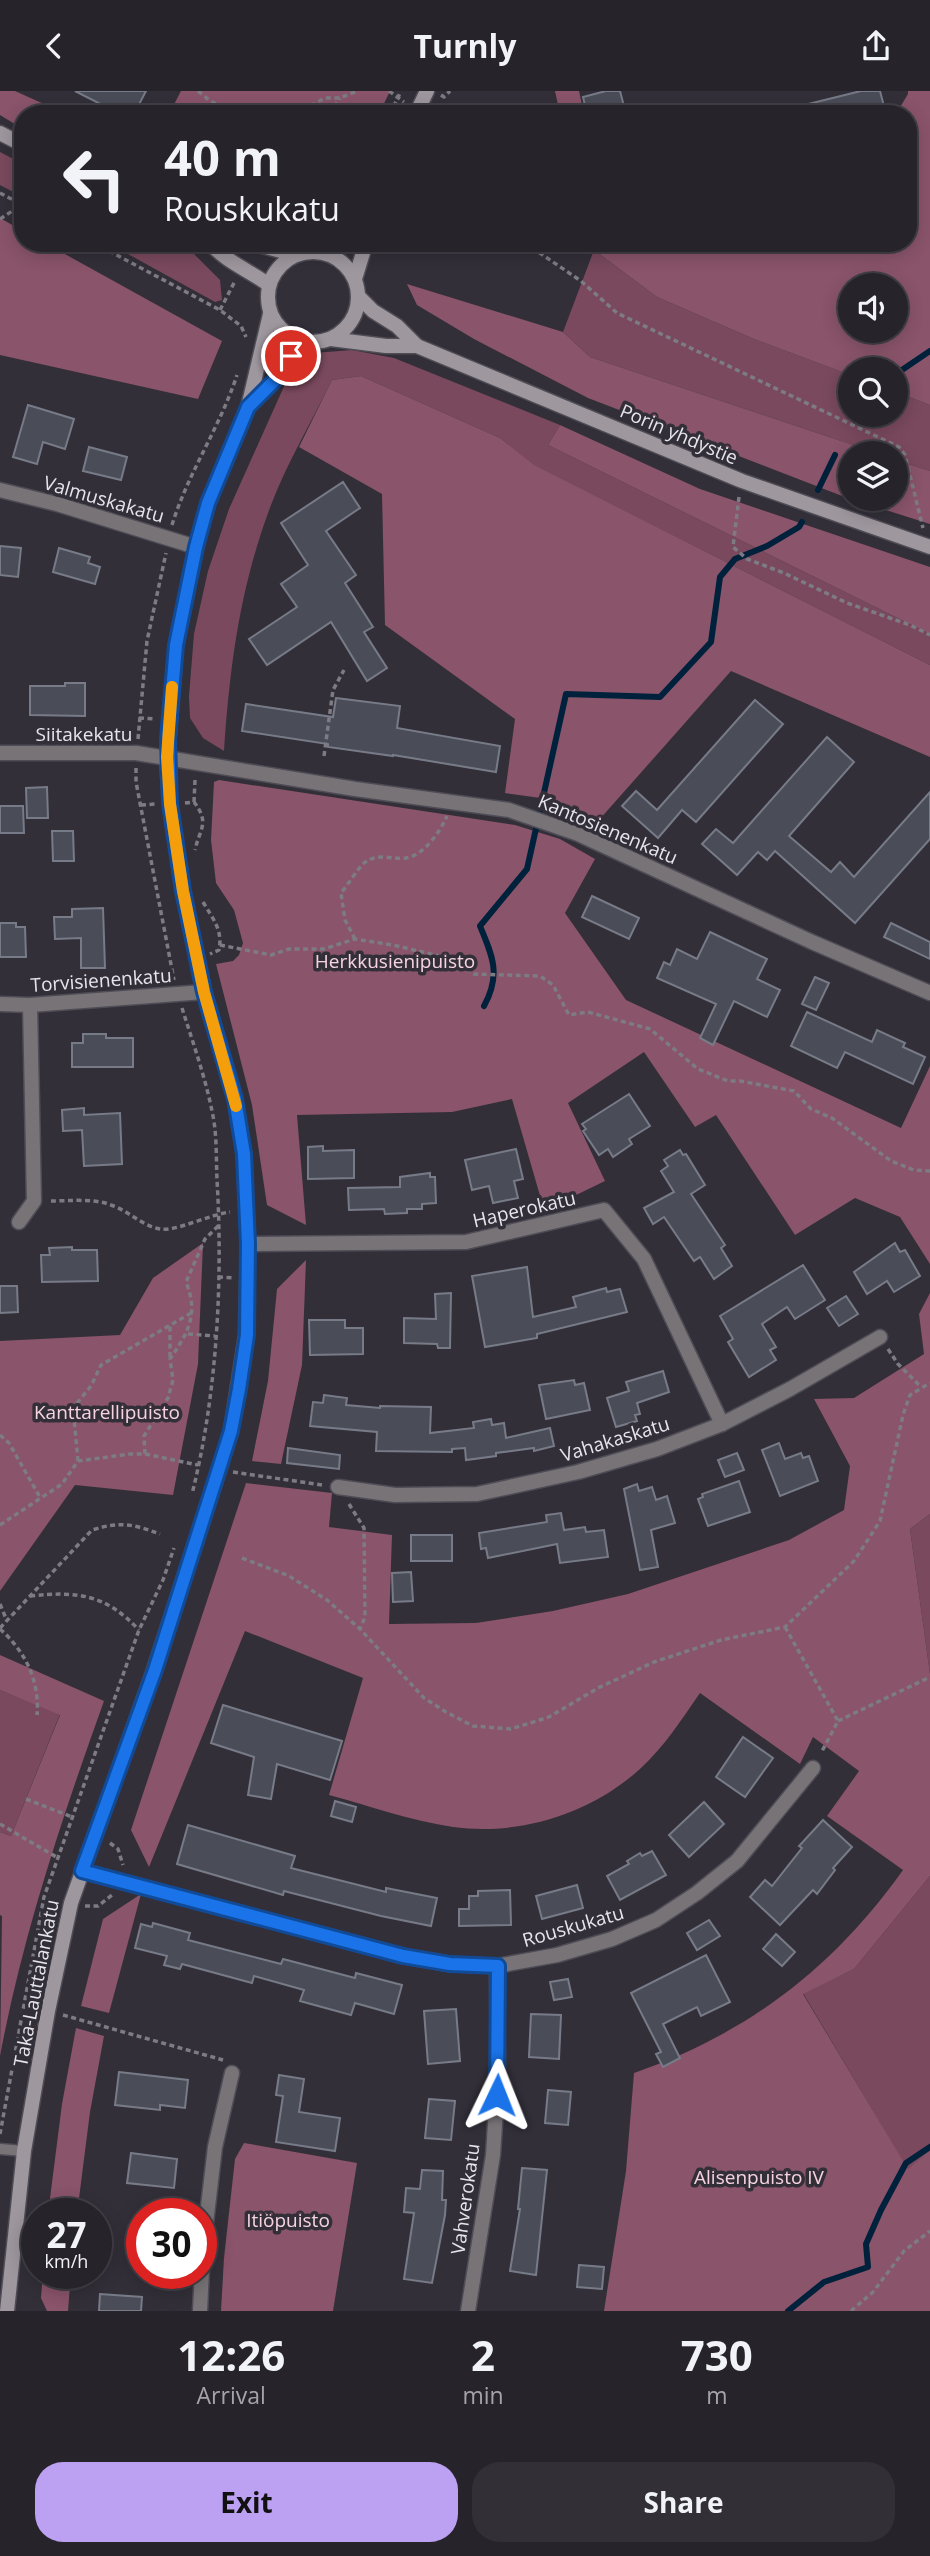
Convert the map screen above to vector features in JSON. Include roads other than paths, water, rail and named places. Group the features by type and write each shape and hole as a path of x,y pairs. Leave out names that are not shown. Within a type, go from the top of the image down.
{"main road":[{"path":"218,252 269,285"},
{"path":"285,252 296,255"},
{"path":"306,252 283,263 275,272 269,285 267,300 270,314 283,331 304,342 331,339 350,323 358,296 355,279 363,252"},
{"path":"329,252 355,279"},
{"name":"Porin yhdystie","path":"358,296 373,311 397,326 417,347"},
{"name":"Taka-Lauttalankatu","path":"7,2311 24,2151 48,2011 71,1903 155,1670 219,1470 231,1431 247,1335 248,1244 244,1154 235,1099 204,992 183,891 170,804 167,757 176,645 196,547 208,503 248,407 270,314"},
{"name":"Porin yhdystie","path":"331,339 417,347 741,481 930,547"},
{"name":"Taka-Lauttalankatu","path":"248,407 275,380 304,342"}],"street":[{"name":"Valmuskakatu","path":"0,490 57,504 196,547"},
{"name":"Siitakekatu","path":"0,753 136,753 167,757"},
{"name":"Kantosienenkatu","path":"167,757 355,789 509,810 578,834 930,993"},
{"name":"Torvisienenkatu","path":"0,1004 30,1005 204,992"},
{"path":"19,1223 34,1201 30,1005"},
{"name":"Haperokatu","path":"248,1244 466,1242 604,1210 644,1259 722,1424"},
{"name":"Vahakaskatu","path":"338,1487 395,1495 477,1494 578,1472 657,1448 722,1424 790,1389 880,1337"},
{"name":"Rouskukatu","path":"82,1871 403,1956 450,1964 498,1966 556,1955 612,1939 657,1919 697,1893 737,1861 813,1768"},
{"name":"Vahverokatu","path":"468,2311 492,2160 498,2077 498,1966"},
{"path":"200,2311 203,2249 215,2147 232,2073"}],"lane":[{"path":"0,2150 24,2151"}],"waterway":[{"path":"908,366 930,351"},
{"path":"818,490 835,455"},
{"path":"484,1006 494,975 489,947 480,926 527,869 566,694 660,697 711,642 720,577 735,559 767,546 799,527 802,522"},
{"path":"788,2311 824,2282 868,2267 866,2244 881,2210 906,2163 930,2147"}],"park label":[{"name":"Herkkusienipuisto","path":"395,961"},
{"name":"Kanttarellipuisto","path":"107,1412"},
{"name":"Alisenpuisto IV","path":"759,2177"},
{"name":"Itiöpuisto","path":"288,2220"}]}
